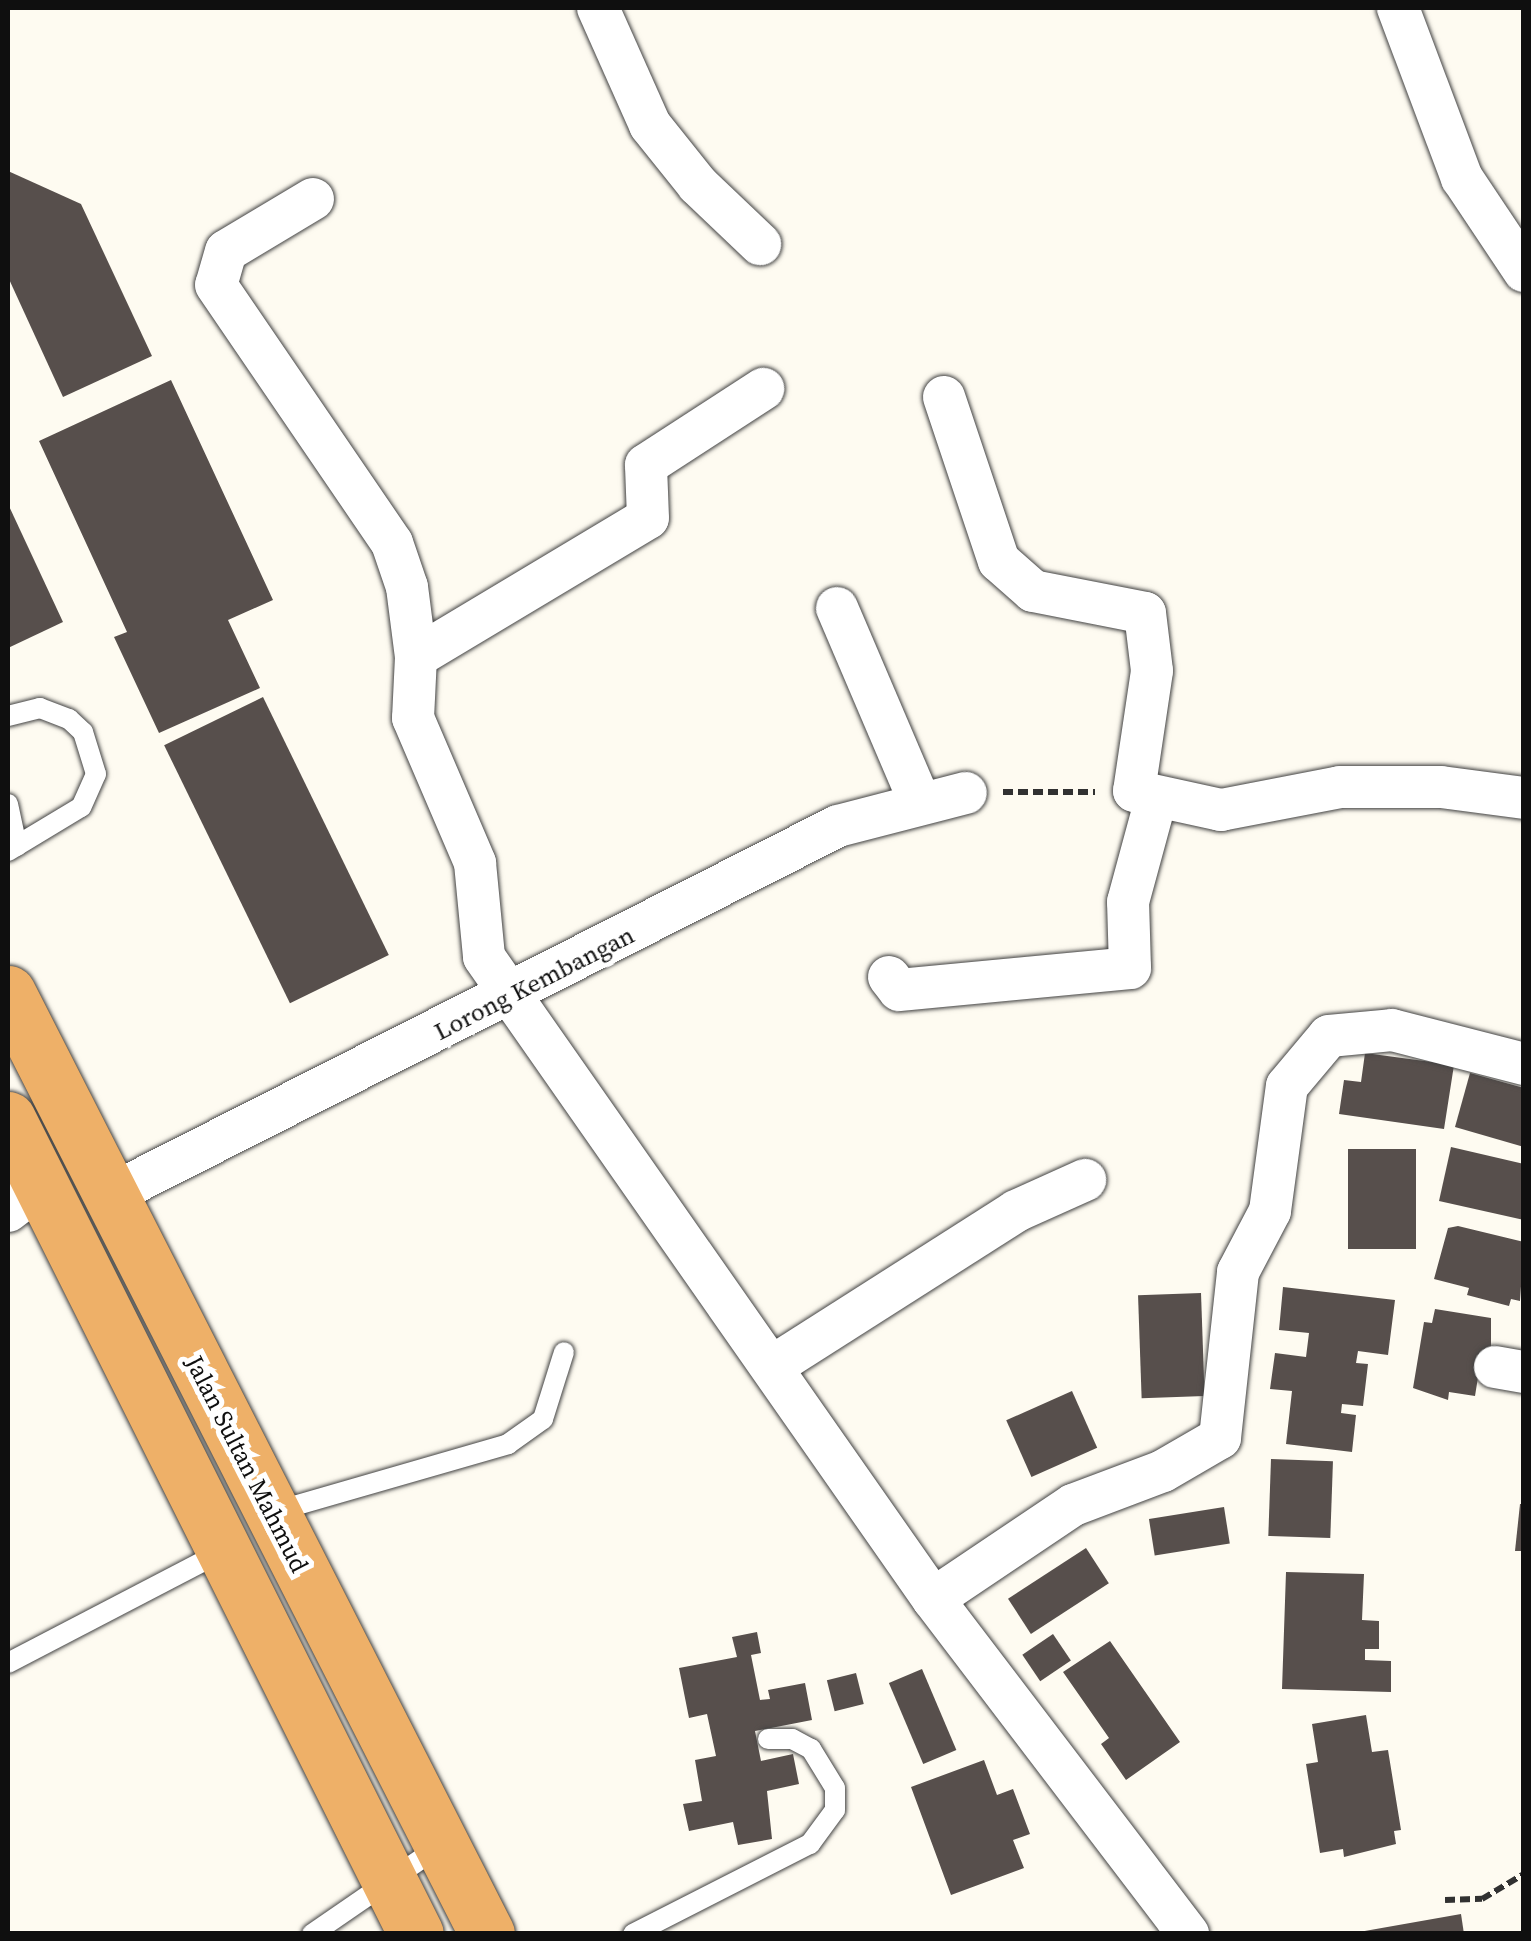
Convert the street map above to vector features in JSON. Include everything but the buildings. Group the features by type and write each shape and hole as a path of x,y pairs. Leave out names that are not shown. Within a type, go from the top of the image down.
{"highway":[{"name":"Jalan Sultan Mahmud","path":"8,993 487,1934"},
{"path":"8,1119 25,1198 225,1550 416,1934"}],"street":[{"path":"598,8 650,124 698,186 760,244"},
{"path":"1398,8 1462,178 1524,271"},
{"path":"313,199 226,251 216,285 392,543 407,587 416,657 413,718 474,863 484,957 933,1599 1188,1934"},
{"path":"416,657 648,518 646,465 763,389"},
{"path":"889,978 900,990 1130,968 1128,902 1145,795 1152,671 1145,613 1033,591 999,561 944,397"},
{"path":"836,608 920,802"},
{"path":"1145,795 1221,810 1340,787 1416,786 1524,798"},
{"name":"Lorong Kembangan","path":"110,1194 509,997 838,826 966,792"},
{"path":"933,1599 1073,1505 1163,1470 1220,1438 1238,1272 1270,1210 1287,1086 1329,1036 1392,1030 1524,1064"},
{"path":"773,1366 1016,1211 1085,1180"}],"lane":[{"path":"8,716 40,708 69,719 84,732 96,774 81,807 12,849 8,804"},
{"path":"271,1512 508,1444 543,1419 564,1352"},
{"path":"8,1663 225,1550"},
{"path":"633,1934 810,1844 835,1810 834,1788 811,1749 792,1738 768,1739"},
{"path":"312,1934 442,1845"}],"path":[{"path":"966,792 1145,795"},
{"path":"1445,1900 1482,1899 1524,1874"}]}
